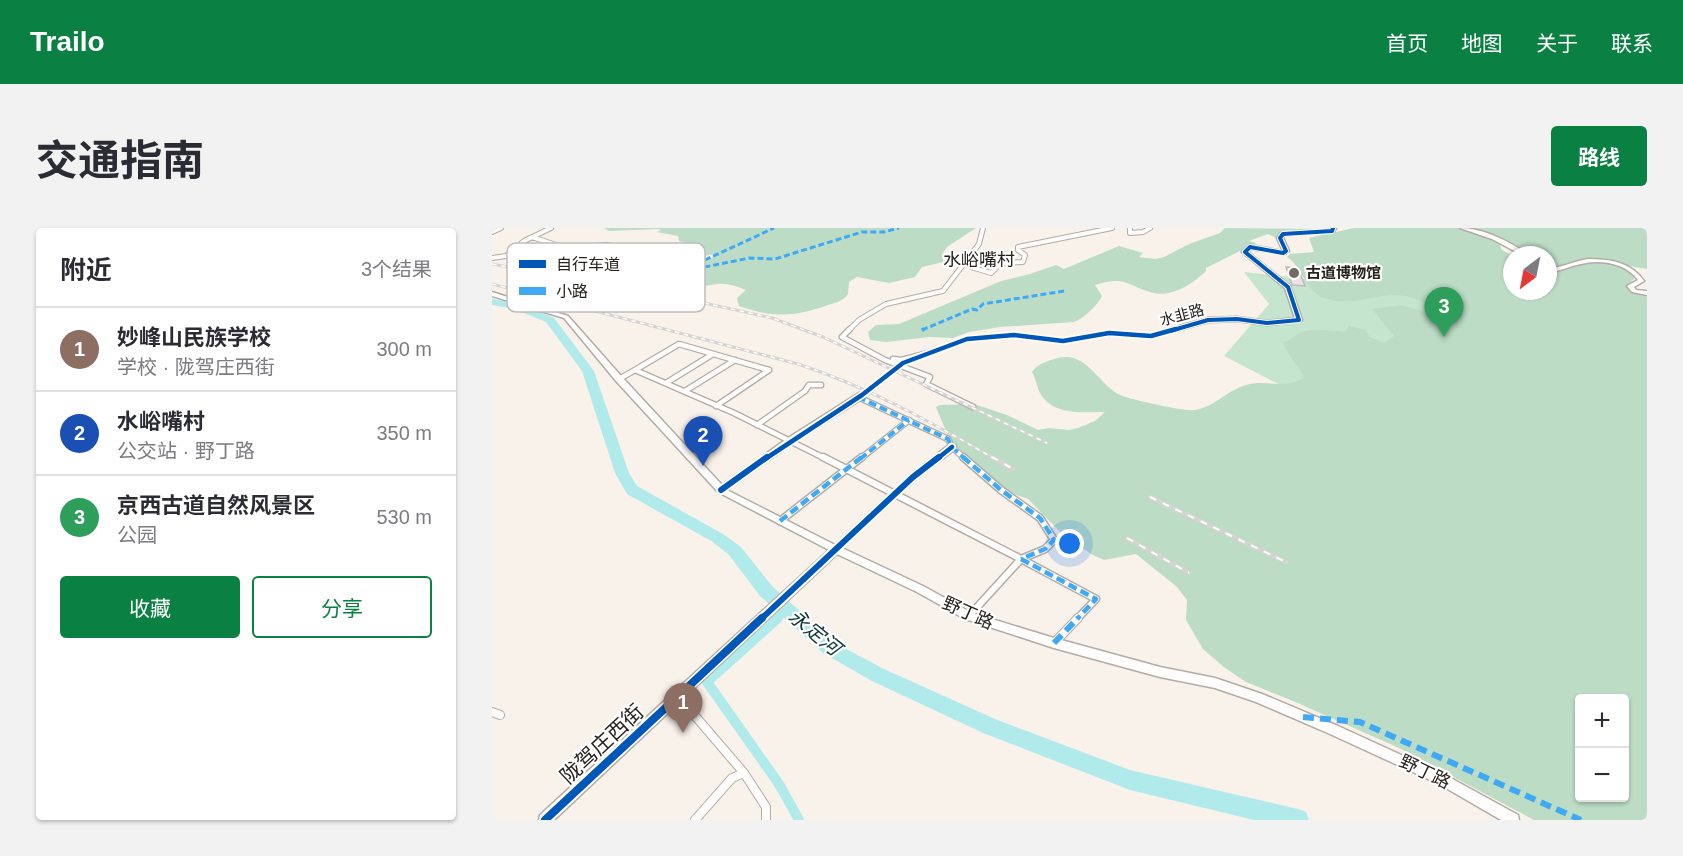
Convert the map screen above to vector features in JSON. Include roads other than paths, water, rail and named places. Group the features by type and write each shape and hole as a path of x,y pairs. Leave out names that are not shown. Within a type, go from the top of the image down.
{"street":[{"path":"492,232 501,228"},
{"path":"519,243 551,228"},
{"path":"974,407 926,384 930,377 875,354 842,336 860,320 886,304 943,291 980,244 983,228"},
{"path":"966,262 971,267 991,273 1001,263 1023,262 1025,255 1018,250 1018,247 1112,228"},
{"path":"1130,228 1130,233 1134,234 1150,228"},
{"name":"水韭路","path":"903,363 967,339 1014,335 1063,341 1109,333 1151,336 1208,320 1237,319 1268,323 1299,320 1288,287 1245,252 1250,247 1282,253 1286,251 1280,238 1283,234 1320,233 1332,231 1333,228"},
{"path":"1463,228 1494,238 1509,246"},
{"path":"532,237 550,243"},
{"path":"492,258 499,259 507,255"},
{"path":"1557,268 1590,261 1617,264 1633,271 1639,277 1641,281 1630,286 1634,291 1647,293"},
{"name":"野丁路","path":"492,294 507,299"},
{"name":"野丁路","path":"550,312 566,317 619,380 721,490 835,552 920,590 969,616 1054,643 1160,672 1215,683 1258,698 1443,780 1513,820"},
{"path":"619,380 679,344 769,370 716,406"},
{"path":"875,354 898,361 922,352 932,352"},
{"path":"666,383 713,354"},
{"path":"685,391 735,360"},
{"path":"635,370 791,440 1096,599 1054,643"},
{"path":"757,425 805,391 808,385 821,385"},
{"path":"721,490 791,440 860,396 948,439 952,447 1001,490 1040,518 1054,540 1045,549 1021,559 969,616"},
{"path":"780,521 909,420"},
{"name":"陇驾庄西街","path":"545,820 895,494 952,447"},
{"path":"677,696 718,740 744,773 766,807 766,820"},
{"path":"695,820 732,778 744,773"}],"waterway":[{"name":"永定河","path":"492,302 507,304"},
{"name":"永定河","path":"531,312 550,320 588,371 622,473 632,490 718,538 735,551 766,591 829,648 878,675 990,726 1130,780 1298,820"},
{"path":"776,619 787,609"},
{"path":"778,618 707,682 779,784 799,820"}],"tunnel":[{"path":"862,395 903,363"}],"railway":[{"path":"492,264 507,267"},
{"path":"492,284 507,288"},
{"path":"705,303 772,318 823,337 1047,443"},
{"path":"599,312 798,364 824,373 874,394 995,459"},
{"path":"992,457 1013,469"},
{"path":"1150,497 1286,562"},
{"path":"1127,538 1189,573"}],"place":[{"name":"古道博物馆","path":"1294,273"},
{"name":"京西古道自然风景区","path":"1444,337"},
{"name":"水峪嘴村","path":"703,466"},
{"name":"妙峰山民族学校","path":"683,733"}],"district":[{"name":"水峪嘴村","path":"979,260"}]}
